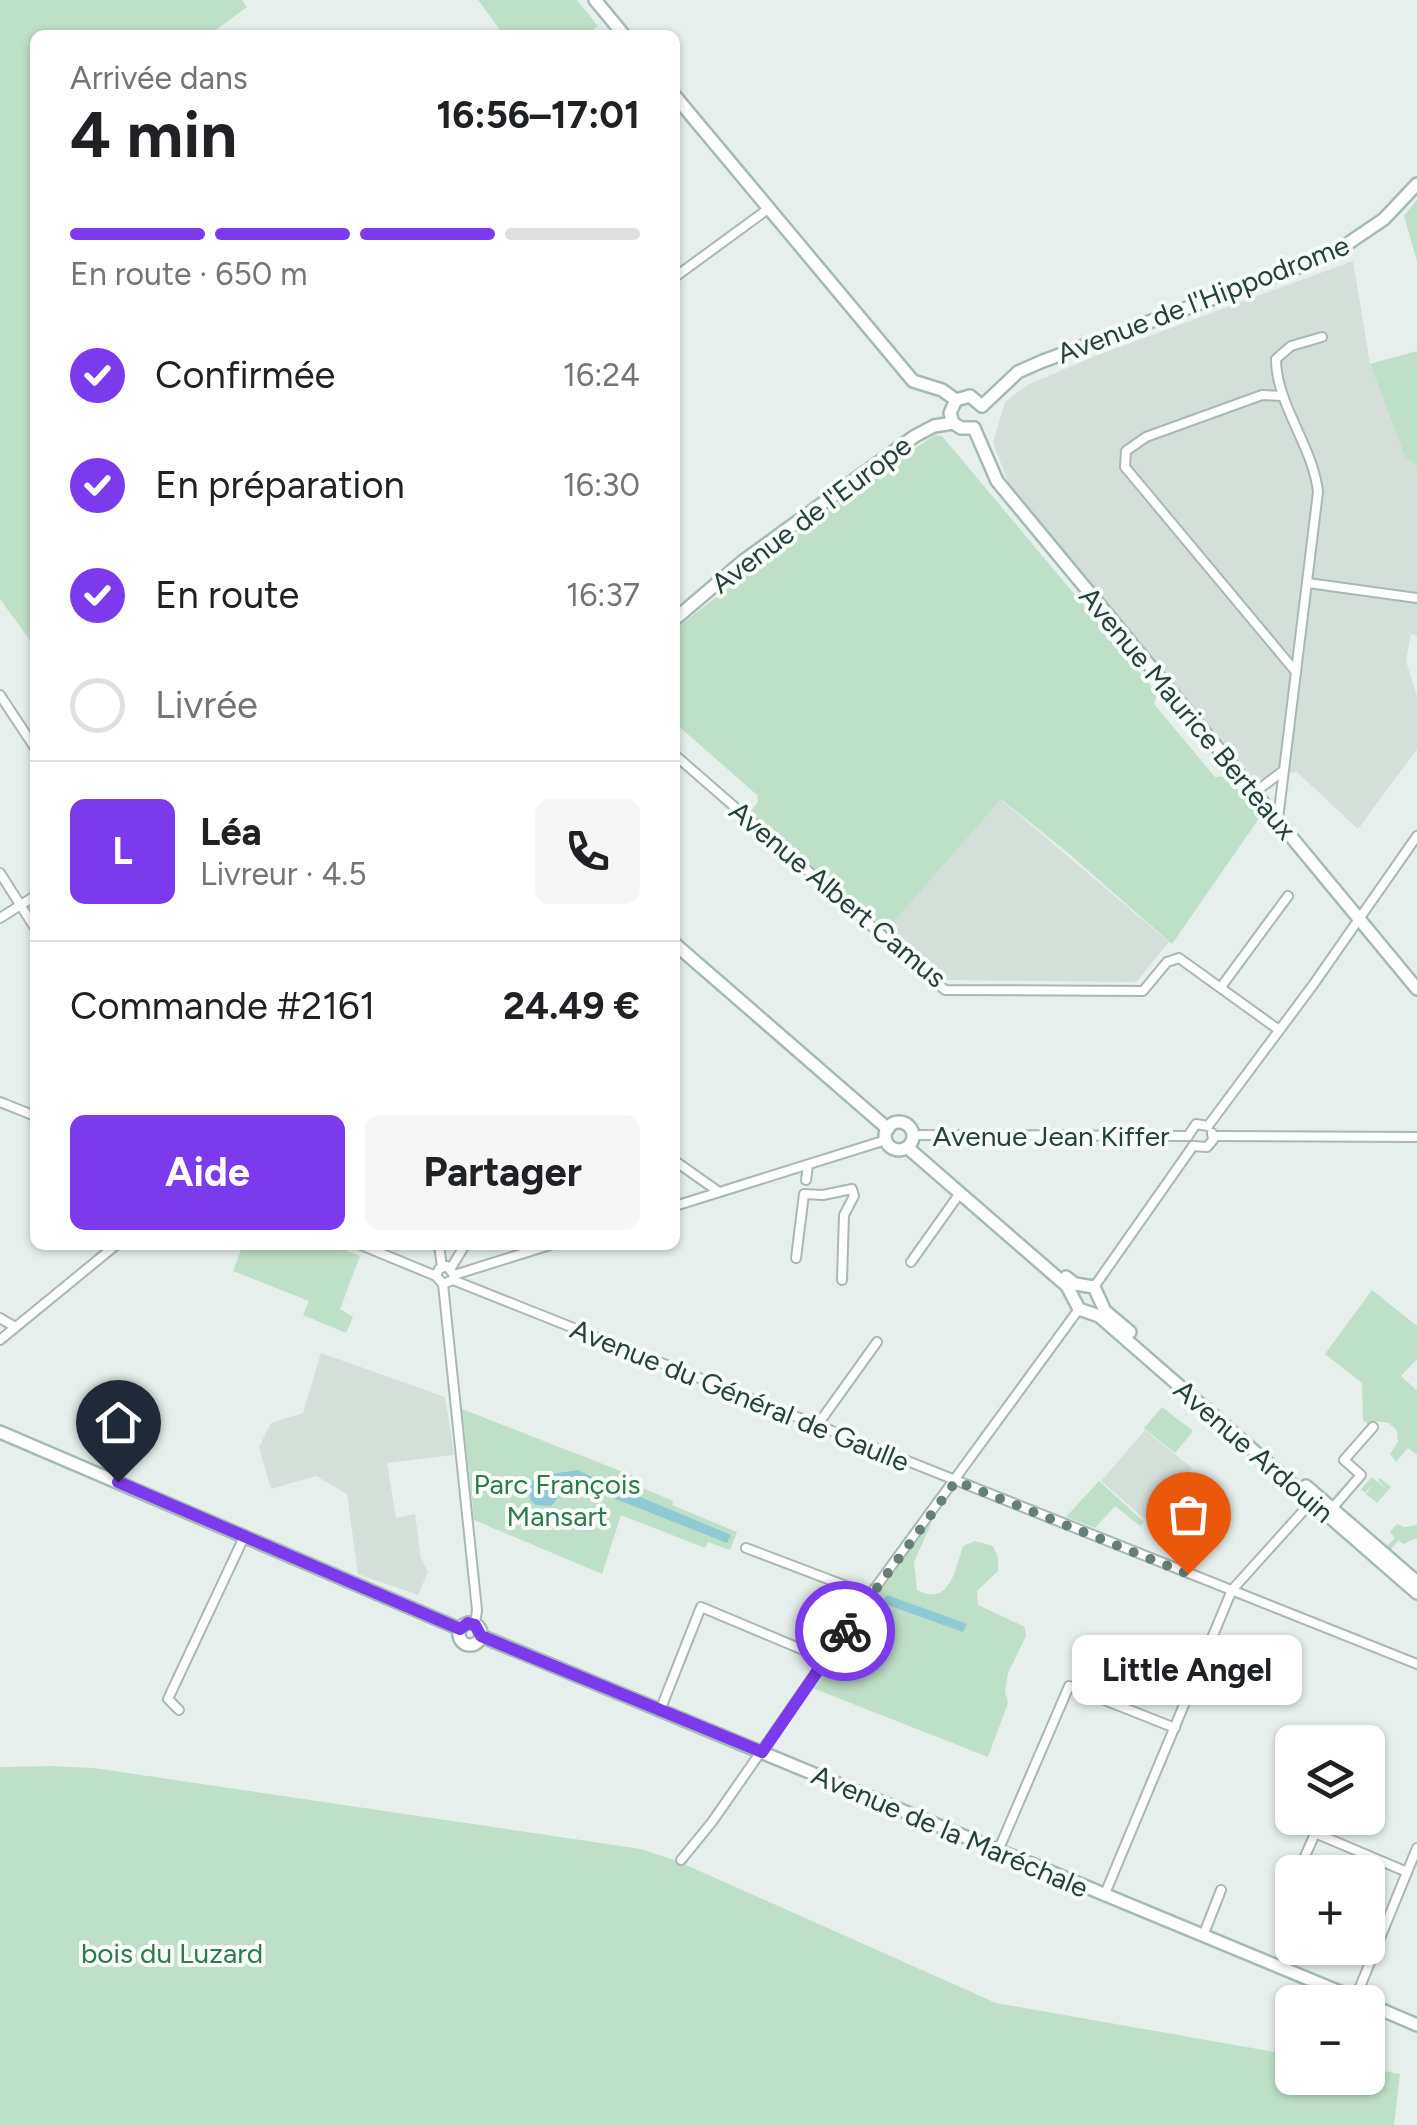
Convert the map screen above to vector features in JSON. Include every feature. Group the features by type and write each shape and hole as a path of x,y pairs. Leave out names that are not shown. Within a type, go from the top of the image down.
{"street":[{"path":"595,0 620,30"},
{"path":"680,102 913,381 942,390 956,400"},
{"name":"Avenue de l'Hippodrome","path":"982,406 1018,372 1043,361 1331,255 1384,219 1417,184"},
{"path":"680,274 768,208"},
{"path":"1278,819 1318,485 1283,396 1276,359 1290,346 1322,336"},
{"path":"1283,396 1262,394 1146,437 1126,451 1125,467 1296,672"},
{"path":"970,396 982,406 984,416 974,428 965,430 953,423 950,408 956,400 970,396"},
{"name":"Avenue de l'Europe","path":"680,615 742,562 915,436 934,426 953,423"},
{"name":"Avenue Maurice Berteaux","path":"974,428 997,481 1417,989"},
{"path":"1308,583 1417,598"},
{"path":"0,694 30,740"},
{"name":"Avenue Albert Camus","path":"680,760 945,990 1143,991 1172,958 1179,958 1279,1030"},
{"path":"1255,792 1283,770"},
{"path":"1208,1126 1417,836"},
{"path":"0,872 30,920"},
{"path":"1221,987 1288,896"},
{"path":"0,918 30,899"},
{"path":"680,949 887,1135 895,1150 911,1142 910,1127 902,1123 887,1135 808,1164 680,1204"},
{"path":"0,1102 30,1114"},
{"path":"1194,1146 1188,1136 1196,1124 1208,1126"},
{"path":"1208,1126 1213,1136"},
{"name":"Avenue Jean Kiffer","path":"911,1142 1188,1136"},
{"path":"1213,1136 1417,1137"},
{"path":"1194,1146 1207,1147 1213,1136"},
{"name":"Avenue Ardouin","path":"911,1142 960,1193 1417,1582"},
{"name":"Avenue Ardouin","path":"911,1142 1087,1299"},
{"path":"681,1860 1194,1146"},
{"path":"806,1180 808,1164"},
{"path":"680,1165 719,1192"},
{"path":"796,1258 804,1194 852,1189 854,1196 844,1215 842,1280"},
{"path":"910,1262 960,1193"},
{"path":"0,1340 110,1250"},
{"path":"371,1250 440,1280"},
{"path":"441,1250 450,1272"},
{"path":"440,1280 450,1272 462,1250"},
{"path":"440,1280 450,1272 531,1250"},
{"name":"Avenue du Général de Gaulle","path":"450,1272 816,1427 1417,1664"},
{"path":"440,1280 477,1610 476,1644 466,1645 460,1638 460,1629"},
{"path":"0,1318 15,1327"},
{"path":"816,1427 877,1342"},
{"path":"1329,1511 1361,1475 1344,1460 1373,1428"},
{"path":"0,1432 460,1629"},
{"path":"1104,1896 1232,1590 1315,1499"},
{"name":"Avenue Ardouin","path":"1329,1511 1417,1593"},
{"path":"179,1710 168,1699 245,1535"},
{"path":"746,1548 870,1596"},
{"path":"660,1708 701,1607 825,1659"},
{"path":"460,1629 468,1623 478,1630"},
{"name":"Avenue de la Maréchale","path":"478,1630 1321,1985"},
{"path":"998,1851 1069,1686 1175,1728"},
{"path":"1320,1835 1406,1872"},
{"path":"1368,1985 1417,1848"},
{"path":"1203,1936 1221,1890"},
{"name":"Avenue de la Maréchale","path":"1385,2012 1417,2025"}],"shaded area":[{"path":"1353,261 1370,364 1405,457 1417,465 1417,636 1411,634 1406,661 1417,696 1417,749 1358,829 1297,772 1256,780 1010,487 993,443 1005,402 1027,385"},
{"path":"1000,799 1169,942 1136,982 944,980 886,931"},
{"path":"321,1353 445,1397 454,1455 387,1463 396,1518 415,1514 421,1559 428,1572 418,1595 358,1574 347,1494 316,1476 271,1489 259,1447 271,1423 303,1413"},
{"path":"1145,1430 1192,1468 1147,1521 1101,1481"}],"green space":[{"path":"0,0 242,0 247,7 216,30 30,30 30,640 0,599"},
{"path":"478,0 577,0 598,26 593,30 500,30"},
{"path":"1417,200 1417,261 1404,216"},
{"path":"1417,351 1417,465 1405,457 1370,364"},
{"path":"935,435 942,436 1157,693 1154,704 1215,777 1227,776 1260,817 1172,944 1001,799 886,931 784,842 778,832 750,812 758,802 757,795 680,727 680,625 877,474"},
{"path":"241,1250 345,1250 360,1256 340,1309 353,1317 346,1333 303,1315 309,1301 233,1271"},
{"path":"1372,1290 1417,1326 1417,1359 1401,1376 1417,1391 1417,1455 1408,1448 1396,1462 1390,1454 1398,1442 1397,1431 1389,1423 1375,1421 1369,1425 1363,1420 1362,1383 1325,1354"},
{"path":"1162,1407 1193,1431 1175,1453 1144,1428"},
{"name":"Parc François Mansart","path":"462,1409 636,1477 633,1484 737,1532 730,1550 708,1542 705,1548 621,1515 602,1574 474,1520"},
{"path":"1372,1477 1386,1489 1380,1478 1391,1487 1377,1503 1366,1494 1373,1484 1365,1493 1361,1489"},
{"path":"1099,1481 1144,1522 1140,1526 1115,1506 1095,1528 1066,1517"},
{"path":"926,1522 931,1524 914,1562 917,1590 937,1594 944,1590 963,1546 975,1541 993,1546 998,1571 977,1591 978,1605 1025,1627 1026,1636 1008,1673 1008,1703 988,1757 810,1687"},
{"path":"1397,1524 1417,1525 1417,1538 1403,1544 1399,1540 1391,1549 1387,1546 1395,1538 1390,1532"},
{"name":"bois du Luzard","path":"0,1767 94,1768 641,1849 677,1861 996,2003 1275,2052 1275,2095 1385,2095 1385,2071 1400,2074 1394,2125 0,2125"}],"water":[{"path":"578,1470 731,1535 727,1543 598,1492 563,1492 551,1506 536,1505 530,1500 529,1484 538,1476"},
{"path":"887,1595 967,1624 963,1632 882,1603"}],"way so far":[{"path":"845,1631 956,1481 1188,1574"}],"place":[{"name":"Little Angel","path":"1188,1574"}],"route":[{"path":"118,1482 460,1629 468,1623 475,1625 481,1636 762,1752 845,1631"}]}
